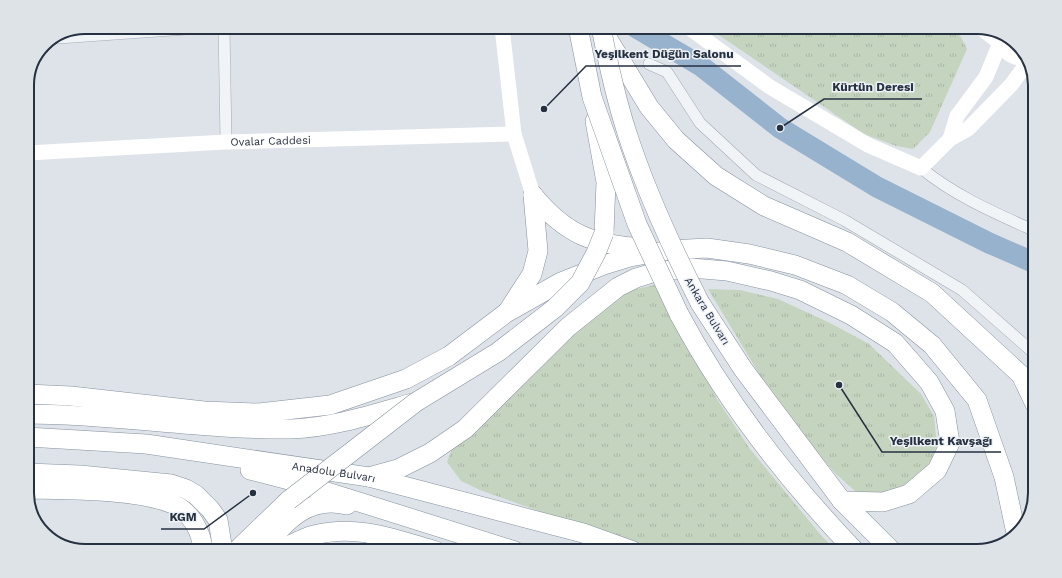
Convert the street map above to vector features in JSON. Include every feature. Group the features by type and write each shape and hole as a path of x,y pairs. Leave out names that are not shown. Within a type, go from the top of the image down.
{"highway":[{"name":"Ankara Bulvarı","path":"579,34 592,98 637,224 679,314 726,394 784,472 849,544"},
{"name":"Ankara Bulvarı","path":"602,34 610,70 627,133 652,202 700,303 743,369 842,501 885,544"},
{"path":"605,34 649,107 676,140 716,176 764,206 847,242 932,293 1021,375 1028,390"},
{"path":"243,544 289,500 416,402 498,352 555,308 580,283 599,246 604,233 605,219 606,182 592,98"},
{"path":"533,195 548,213 564,226 589,240 616,246 670,250"},
{"path":"506,313 532,274 538,251 533,195"},
{"path":"34,394 71,396 204,411 259,413 330,405 406,379 449,356 506,313 562,282 604,265 630,257 670,250 708,248 749,254 795,264 847,285 892,312 932,345 977,400 1004,477 1015,527"},
{"path":"369,477 398,469 411,463 430,453 465,429 568,327 618,287 636,278 656,272 691,268 727,272 771,281 800,290 851,315 895,343 929,382 945,411 950,443 937,470 909,494 883,502 842,501"},
{"path":"34,385 71,396"},
{"path":"34,414 76,414 201,425 292,429 354,420 416,402"},
{"name":"Anadolu Bulvarı","path":"34,437 162,446 369,477 583,532 615,544"},
{"path":"162,446 289,480 492,544"},
{"path":"34,473 80,475 171,484 186,489 196,495 210,509 218,520 223,544"},
{"path":"34,490 133,495 156,499 174,505 188,515 197,527 201,544"},
{"path":"267,544 286,522 315,504 343,504 443,529"},
{"path":"293,544 313,535 343,529 372,543"}],"street":[{"path":"67,37 115,34"},
{"path":"224,34 226,142"},
{"path":"503,34 514,134 533,195"},
{"path":"698,34 770,87 868,145 921,168 938,182 1028,228"},
{"path":"950,139 957,116 986,77 998,39"},
{"path":"1000,39 1010,55 1020,58"},
{"path":"649,64 667,72 700,123 756,175 844,220 962,290 1028,348"},
{"path":"921,168 950,139 968,128 1011,85 1024,67"},
{"name":"Ovalar Caddesi","path":"34,153 226,142 514,134"}],"green space":[{"path":"717,34 958,34 967,49 930,132 913,149 896,146 864,134"},
{"path":"658,284 717,399 750,449 829,544 630,544 480,490 461,481 447,462 453,446 511,390 619,293"},
{"path":"708,289 740,290 778,299 830,323 869,344 921,394 934,416 937,446 927,468 906,484 879,496 855,491 836,474 803,437 773,397"}],"waterway":[{"path":"647,34 701,66 780,128 877,187 989,243 1028,260"}],"place":[{"name":"Yeşilkent Düğün Salonu","path":"544,109"},
{"name":"Kürtün Deresi","path":"780,128"},
{"name":"Yeşilkent Kavşağı","path":"839,385"},
{"name":"KGM","path":"253,493"}]}
